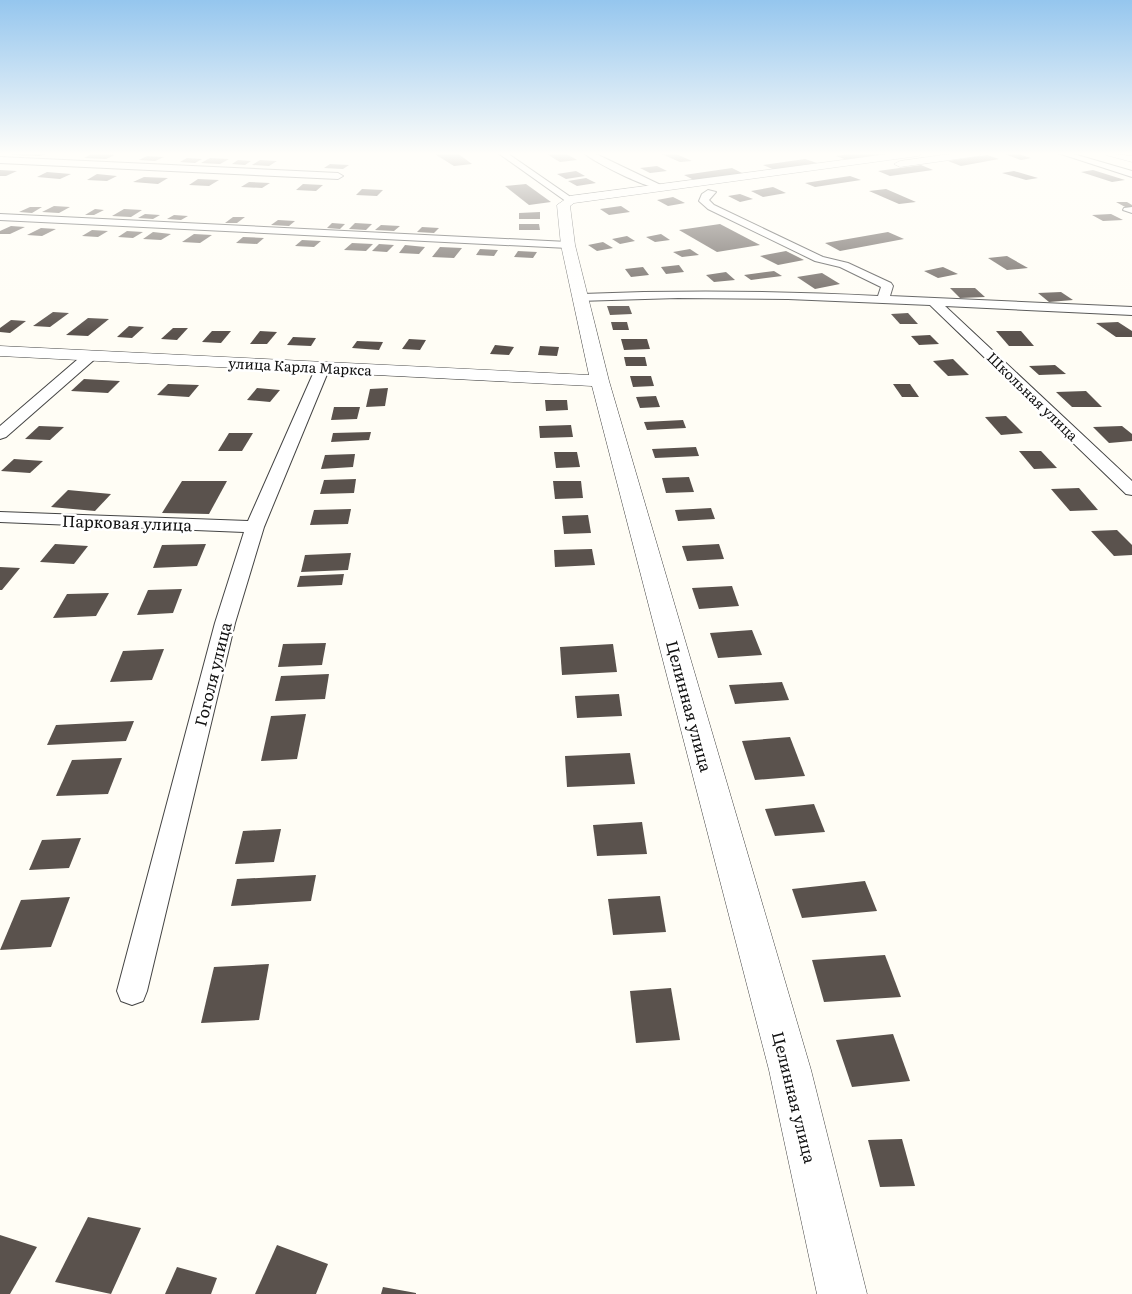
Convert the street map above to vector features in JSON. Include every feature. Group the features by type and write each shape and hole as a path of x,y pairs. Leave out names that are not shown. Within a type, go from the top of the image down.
{"street":[{"name":"Целинная улица","path":"564,213 568,245 600,381 790,1070 842,1294"},
{"path":"725,213 819,258 844,265 915,301"},
{"path":"0,217 568,245"},
{"path":"883,299 887,286"},
{"path":"582,298 678,294 883,299 1131,311"},
{"name":"Школьная улица","path":"934,302 1132,490"},
{"name":"улица Карла Маркса","path":"0,351 600,381"},
{"path":"0,434 90,356"},
{"name":"Гоголя улица","path":"132,990 225,623 255,527 323,367"},
{"name":"Парковая улица","path":"0,517 255,527"}],"building":[{"path":"116,213 137,213 131,217 112,216"},
{"path":"519,213 540,213 540,219 519,219"},
{"path":"145,214 160,215 153,219 138,218"},
{"path":"1111,214 1123,220 1103,221 1092,215"},
{"path":"174,215 188,216 181,220 167,219"},
{"path":"233,217 245,217 237,223 225,223"},
{"path":"278,220 295,221 289,226 271,225"},
{"path":"332,223 345,224 340,229 327,228"},
{"path":"355,223 372,224 366,230 349,229"},
{"path":"519,224 539,224 540,230 519,230"},
{"path":"720,224 760,245 717,252 679,230"},
{"path":"381,225 400,226 394,231 375,230"},
{"path":"11,226 25,227 10,234 0,234 0,231"},
{"path":"422,227 439,228 434,233 417,232"},
{"path":"41,228 56,229 42,236 27,235"},
{"path":"92,230 108,231 98,237 82,236"},
{"path":"127,231 143,232 133,238 118,237"},
{"path":"153,232 171,234 161,240 143,239"},
{"path":"888,232 904,239 840,251 825,243"},
{"path":"194,234 212,235 200,243 182,242"},
{"path":"661,234 670,240 655,242 646,237"},
{"path":"627,236 635,241 620,244 612,239"},
{"path":"243,237 264,238 257,244 236,243"},
{"path":"302,240 321,241 314,247 295,246"},
{"path":"603,242 613,248 597,251 588,245"},
{"path":"352,243 373,244 366,251 344,250"},
{"path":"379,244 394,245 387,252 372,251"},
{"path":"405,245 425,247 419,254 399,253"},
{"path":"440,247 462,248 454,258 432,257"},
{"path":"480,249 498,250 494,256 476,255"},
{"path":"690,249 699,255 682,257 673,252"},
{"path":"518,251 537,252 533,258 514,257"},
{"path":"786,251 804,260 778,265 760,256"},
{"path":"1007,256 1028,268 1007,270 988,258"},
{"path":"679,265 684,272 666,274 661,267"},
{"path":"643,267 649,275 631,277 625,269"},
{"path":"943,267 958,274 938,278 924,271"},
{"path":"774,271 782,276 751,280 744,275"},
{"path":"726,272 735,280 714,282 706,275"},
{"path":"822,273 840,284 815,289 797,277"},
{"path":"950,288 975,288 985,297 960,298"},
{"path":"1061,292 1073,300 1049,302 1038,293"},
{"path":"607,306 629,306 632,314 610,315"},
{"path":"53,312 69,313 50,327 33,326"},
{"path":"908,313 918,324 900,324 891,314"},
{"path":"88,318 109,319 88,336 66,335"},
{"path":"11,320 26,321 10,333 0,332 0,328"},
{"path":"611,322 627,322 629,330 613,330"},
{"path":"1118,322 1132,331 1132,337 1116,337 1096,323"},
{"path":"129,326 144,327 132,338 117,337"},
{"path":"173,328 188,328 177,340 161,339"},
{"path":"212,331 231,331 221,343 202,342"},
{"path":"260,331 277,332 267,344 250,344"},
{"path":"996,331 1021,331 1034,346 1009,346"},
{"path":"930,335 939,344 919,345 911,336"},
{"path":"293,337 316,338 311,346 287,345"},
{"path":"409,339 426,340 420,350 402,349"},
{"path":"621,339 647,339 650,349 624,350"},
{"path":"357,341 383,342 379,350 352,348"},
{"path":"495,345 514,347 509,355 490,354"},
{"path":"540,346 559,347 557,356 538,355"},
{"path":"624,357 645,357 647,366 626,366"},
{"path":"953,359 969,375 948,376 933,361"},
{"path":"1055,365 1066,374 1039,375 1029,366"},
{"path":"630,376 651,376 654,386 633,387"},
{"path":"84,379 120,381 108,393 71,391"},
{"path":"168,384 199,385 189,397 157,395"},
{"path":"893,384 910,384 919,397 902,397"},
{"path":"257,388 280,390 270,402 247,400"},
{"path":"388,388 385,406 366,407 370,389"},
{"path":"1086,391 1102,407 1072,407 1056,392"},
{"path":"656,396 660,407 640,408 636,397"},
{"path":"545,400 567,400 568,410 546,411"},
{"path":"334,407 360,407 357,419 331,420"},
{"path":"1006,416 1023,433 1001,435 985,417"},
{"path":"683,420 686,428 647,430 644,422"},
{"path":"571,425 573,437 540,438 539,426"},
{"path":"39,426 64,427 50,440 25,439"},
{"path":"1122,426 1132,434 1132,441 1109,443 1093,427"},
{"path":"371,432 369,440 331,442 333,433"},
{"path":"229,433 253,433 242,451 218,451"},
{"path":"696,447 699,456 655,458 652,449"},
{"path":"1019,451 1041,451 1057,468 1034,469"},
{"path":"554,452 577,452 580,467 556,468"},
{"path":"355,454 353,467 321,469 325,455"},
{"path":"14,459 43,461 30,473 1,471"},
{"path":"689,477 694,492 666,493 662,478"},
{"path":"356,479 354,493 320,494 324,480"},
{"path":"182,481 227,481 209,514 162,513"},
{"path":"553,481 581,481 583,498 555,499"},
{"path":"1079,488 1098,510 1070,511 1051,489"},
{"path":"68,490 111,494 95,511 51,507"},
{"path":"711,508 715,519 678,521 675,510"},
{"path":"351,509 348,524 310,525 314,510"},
{"path":"588,515 591,533 564,534 562,516"},
{"path":"1117,530 1132,545 1132,555 1114,556 1091,531"},
{"path":"55,544 88,546 74,564 40,562"},
{"path":"206,544 197,566 153,568 162,545"},
{"path":"719,544 724,559 687,561 682,546"},
{"path":"592,549 595,565 555,567 554,550"},
{"path":"351,553 348,570 301,572 305,555"},
{"path":"0,567 20,568 2,590 0,590"},
{"path":"344,574 342,585 297,587 300,576"},
{"path":"732,586 739,606 699,609 692,588"},
{"path":"182,589 173,613 137,615 148,590"},
{"path":"109,593 96,616 53,618 67,594"},
{"path":"752,630 762,655 718,658 710,633"},
{"path":"326,643 322,665 278,667 283,644"},
{"path":"613,644 617,672 562,675 560,647"},
{"path":"164,649 152,680 110,682 123,651"},
{"path":"329,674 325,699 275,701 281,676"},
{"path":"782,682 789,700 735,704 729,685"},
{"path":"619,694 622,716 577,718 575,696"},
{"path":"306,714 297,759 261,761 271,716"},
{"path":"134,721 126,741 47,745 56,725"},
{"path":"790,737 805,776 755,780 742,741"},
{"path":"630,753 635,784 567,787 565,756"},
{"path":"122,758 108,794 56,796 72,760"},
{"path":"814,804 825,832 775,836 765,809"},
{"path":"642,822 647,854 597,856 593,825"},
{"path":"281,829 274,862 235,864 243,831"},
{"path":"81,838 69,868 29,870 42,840"},
{"path":"316,875 311,901 231,906 237,879"},
{"path":"865,881 877,911 802,918 792,889"},
{"path":"660,896 666,932 613,935 608,899"},
{"path":"70,897 51,947 0,950 21,900"},
{"path":"885,955 901,997 824,1002 812,960"},
{"path":"269,964 259,1020 201,1023 214,967"},
{"path":"671,988 680,1040 636,1043 630,991"},
{"path":"893,1034 910,1081 852,1087 836,1040"},
{"path":"902,1139 915,1186 880,1187 868,1140"},
{"path":"88,1217 141,1228 111,1294 55,1282"},
{"path":"0,1235 37,1247 10,1294 0,1294"},
{"path":"277,1245 328,1264 316,1294 255,1294"},
{"path":"177,1267 217,1278 211,1294 165,1294"},
{"path":"383,1287 416,1293 416,1294 381,1294"}]}
